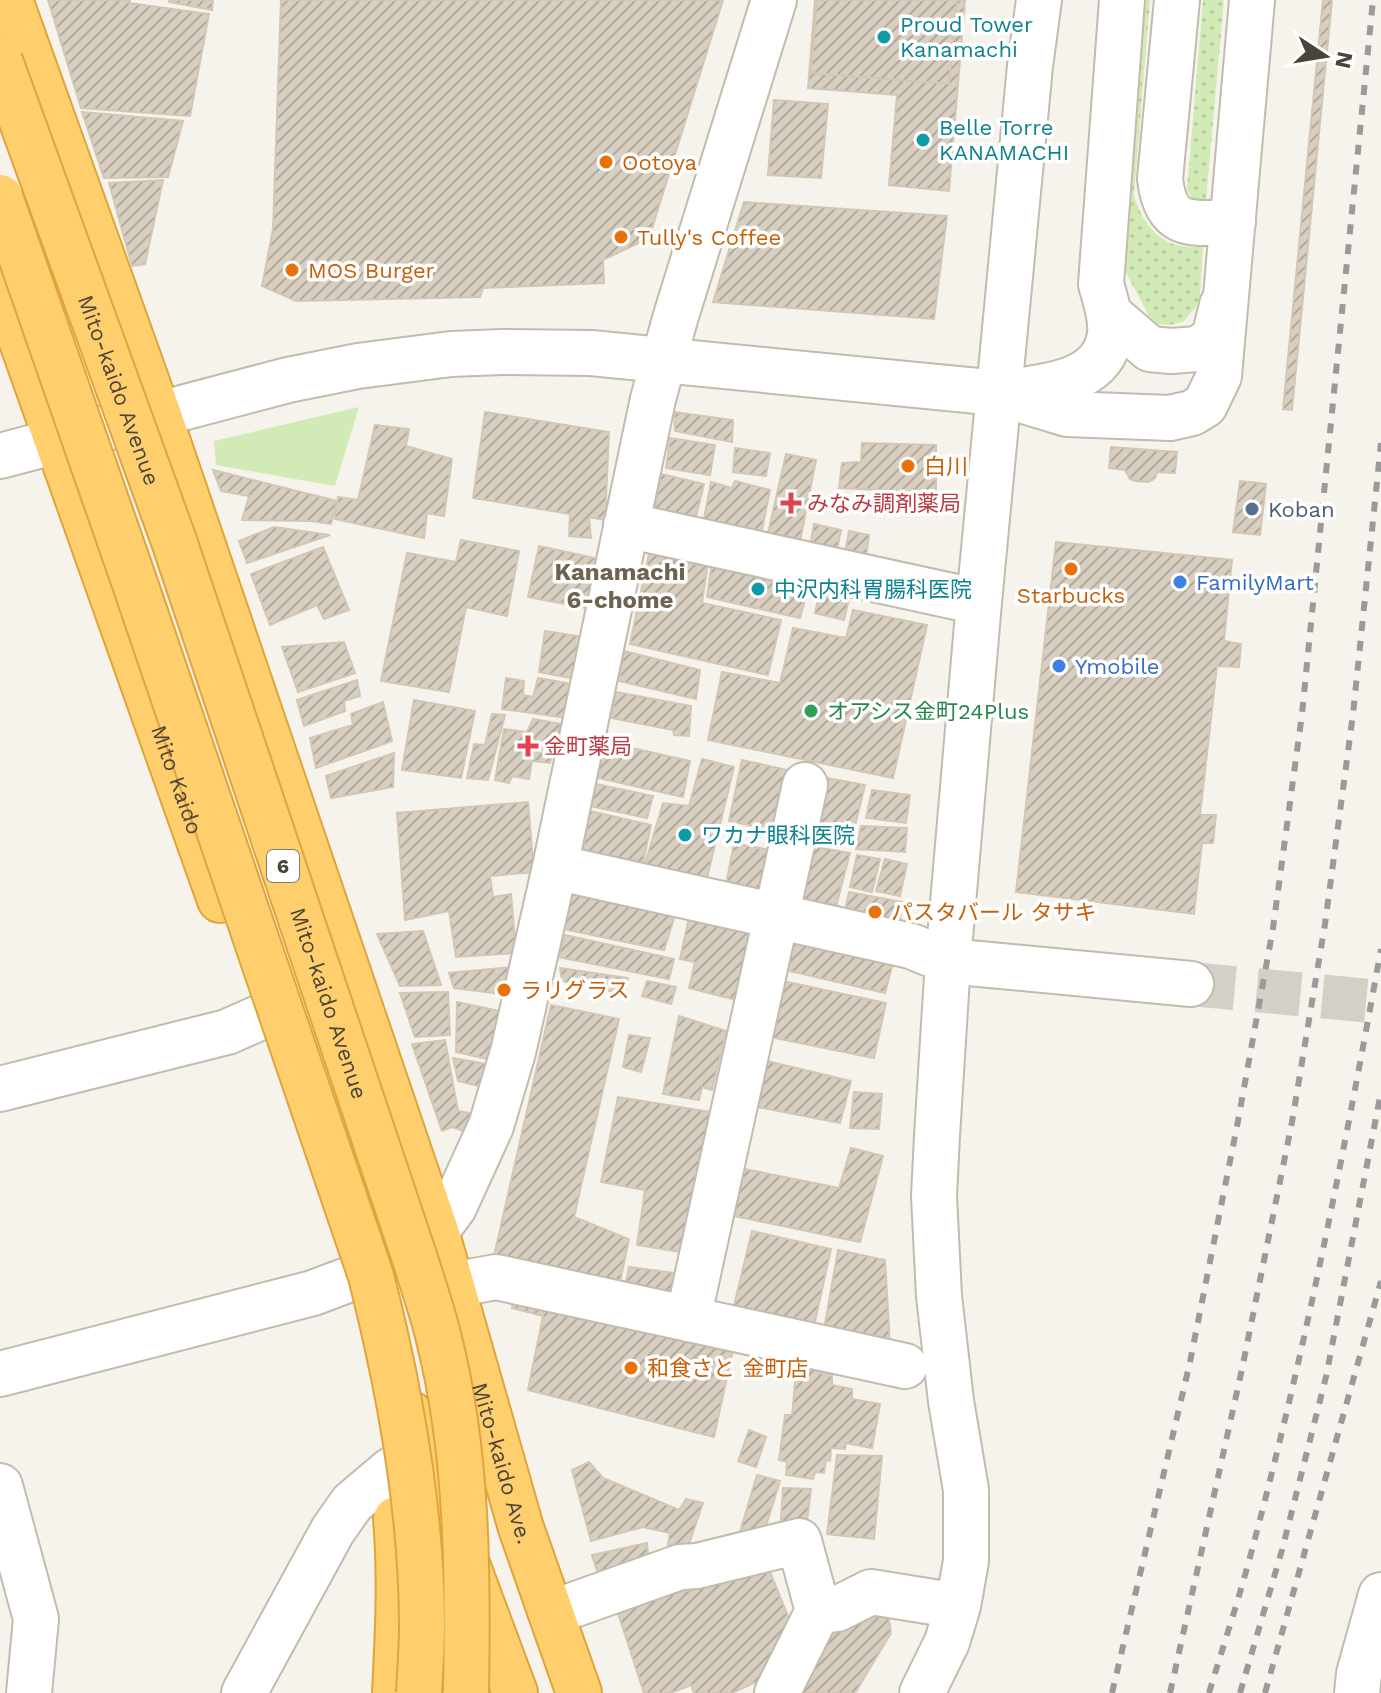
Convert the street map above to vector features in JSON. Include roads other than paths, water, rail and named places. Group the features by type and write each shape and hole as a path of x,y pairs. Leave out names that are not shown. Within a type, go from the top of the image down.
{"highway":[{"name":"Mito-kaido Avenue","path":"10,0 158,413 436,1231"},
{"name":"Mito-kaido Avenue","path":"0,61 174,541 411,1247 439,1340 456,1428 465,1521 468,1611 466,1693"},
{"name":"6","path":"0,197 371,1276 389,1344 413,1490 422,1626 419,1693"},
{"name":"Mito Kaido","path":"0,280 261,1017 515,1693"},
{"name":"Mito-kaido Ave.","path":"436,1231 521,1528 579,1693"},
{"path":"358,1276 360,1317 391,1470 399,1551 395,1693"}],"street":[{"path":"0,1374 313,1293 358,1276 436,1231 454,1207 491,1126 513,1052 653,399 774,0"},
{"path":"922,1693 947,1642 958,1606 966,1561 966,1490 951,1401 934,1196 948,961 979,602 1030,66 1039,0"},
{"path":"998,393 1063,383 1080,376 1096,364 1105,350 1110,333 1109,314 1101,284 1122,0"},
{"path":"1177,0 1160,179 1162,196 1170,212 1180,220 1233,222"},
{"path":"0,456 288,380 358,366 451,354 502,352 591,353 998,393 1067,414 1170,418 1192,413 1205,405 1219,376 1252,0"},
{"path":"1109,314 1150,349 1198,349 1214,338 1226,291"},
{"path":"626,525 979,602"},
{"path":"688,1319 805,785"},
{"path":"555,867 911,946 948,961 1191,984"},
{"path":"0,1089 227,1032 261,1017"},
{"path":"452,1285 496,1277 905,1366"},
{"path":"244,1693 333,1530 352,1503 391,1470"},
{"path":"0,1486 36,1619 29,1693"},
{"path":"551,1613 680,1567 697,1566 799,1541 818,1611 777,1693"},
{"path":"818,1611 837,1609 871,1592 958,1606"},
{"path":"1357,1693 1359,1674 1381,1595"}],"tunnel":[{"path":"1191,984 1381,1002"}],"railway":[{"path":"1112,1693 1190,1362 1273,928 1302,714 1373,0"},
{"path":"1170,1693 1242,1369 1292,1122 1325,924 1353,714 1381,443"},
{"path":"1209,1693 1249,1561 1291,1395 1339,1173 1381,949"},
{"path":"1240,1693 1282,1550 1326,1377 1381,1092"},
{"path":"1265,1693 1381,1281"}],"place":[{"name":"Proud Tower Kanamachi","path":"884,37"},
{"name":"Belle Torre KANAMACHI","path":"923,140"},
{"name":"Ootoya","path":"606,162"},
{"name":"Tully's Coffee","path":"621,237"},
{"name":"MOS Burger","path":"292,270"},
{"name":"白川","path":"908,466"},
{"name":"みなみ調剤薬局","path":"791,503"},
{"name":"Koban","path":"1252,509"},
{"name":"Starbucks","path":"1071,569"},
{"name":"FamilyMart","path":"1180,582"},
{"name":"中沢内科胃腸科医院","path":"758,589"},
{"name":"Ymobile","path":"1059,666"},
{"name":"オアシス金町24Plus","path":"811,711"},
{"name":"金町薬局","path":"528,746"},
{"name":"ワカナ眼科医院","path":"685,835"},
{"name":"パスタバール タサキ","path":"875,912"},
{"name":"ラリグラス","path":"504,990"},
{"name":"和食さと 金町店","path":"631,1368"}],"district":[{"name":"Kanamachi 6-chome","path":"620,586"}]}
